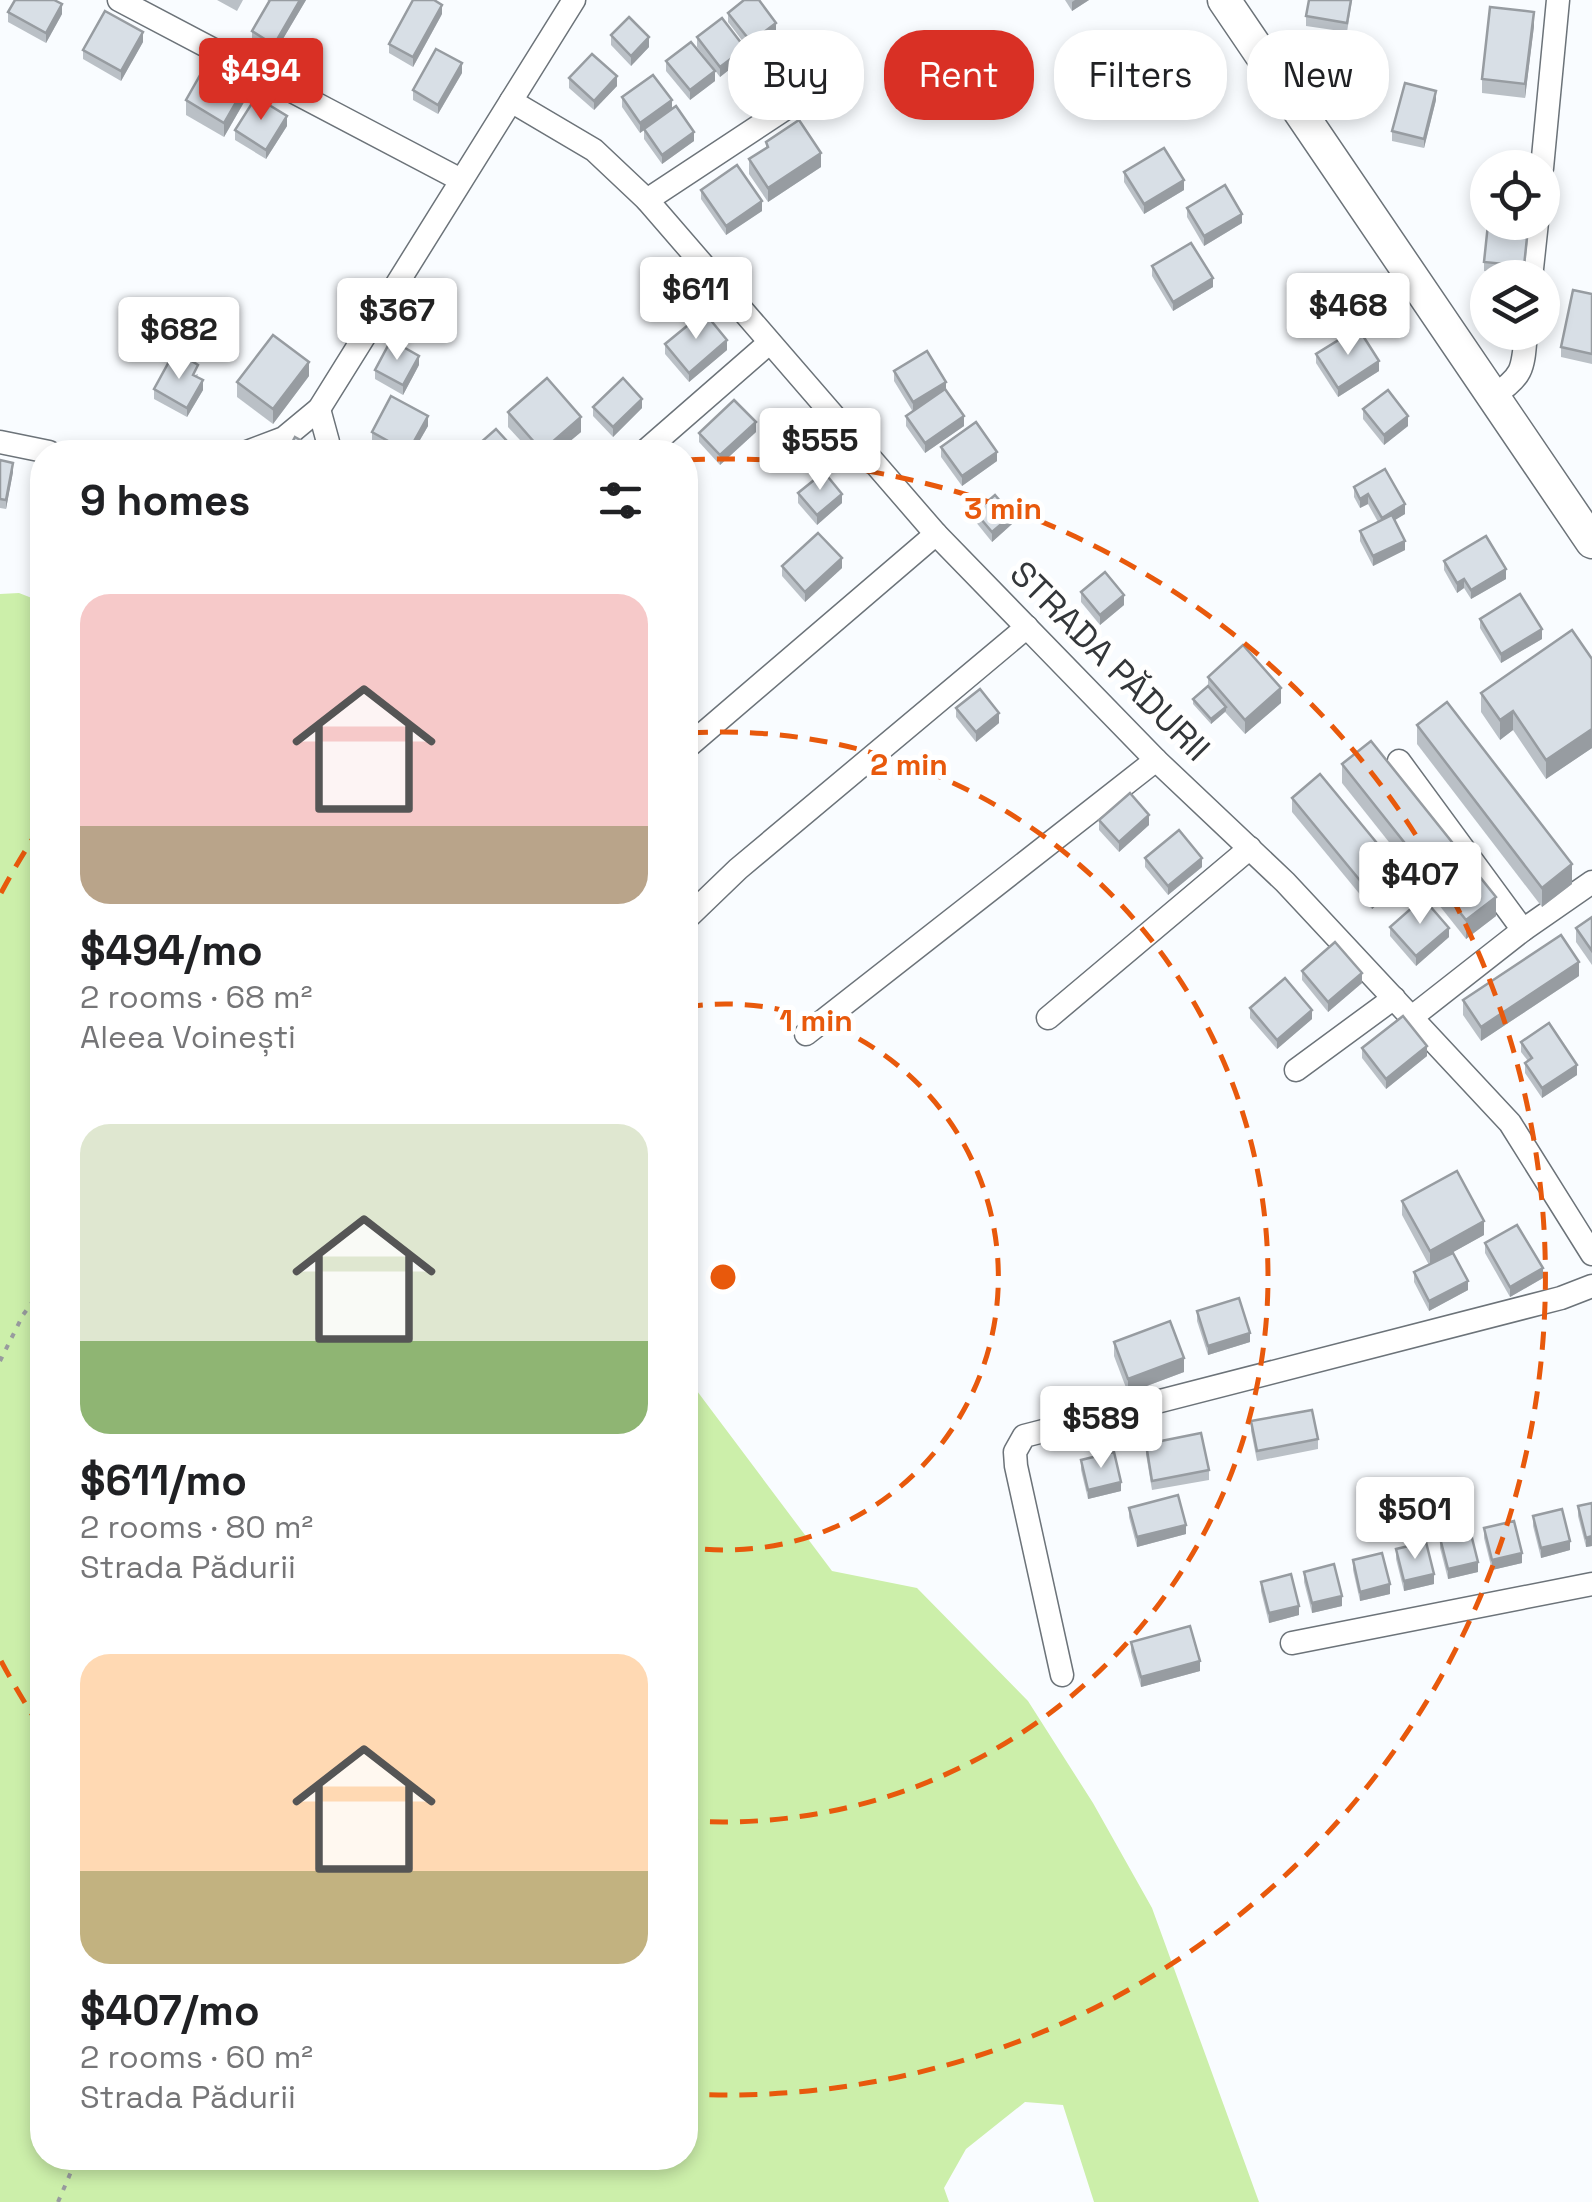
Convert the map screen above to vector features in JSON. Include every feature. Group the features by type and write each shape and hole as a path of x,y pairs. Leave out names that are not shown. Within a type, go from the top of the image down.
{"main road":[{"path":"1224,0 1592,542"}],"street":[{"path":"118,0 461,180"},
{"path":"279,440 319,409 574,0"},
{"path":"1544,150 1558,0"},
{"name":"STRADA PĂDURII","path":"511,101 594,150 647,200 936,534 1156,760 1250,848 1510,1123 1592,1254"},
{"path":"647,200 768,120"},
{"path":"658,440 769,343"},
{"path":"1493,396 1514,382 1522,369 1524,350"},
{"path":"319,409 327,440"},
{"path":"0,442 30,448"},
{"path":"698,738 936,534"},
{"path":"698,907 738,869 1027,626"},
{"path":"806,1034 1156,760"},
{"path":"1399,761 1523,930"},
{"path":"1048,1018 1250,848"},
{"path":"1412,1017 1592,882"},
{"path":"1296,1070 1394,998"},
{"path":"1062,1675 1016,1466 1015,1452 1030,1431 1560,1298 1592,1286"},
{"path":"1292,1643 1592,1584"}],"path":[{"path":"0,1361 30,1305"},
{"path":"58,2202 72,2170"}],"green space":[{"path":"19,593 30,597 30,2170 698,2170 698,1392 832,1571 917,1588 1028,1701 1093,1803 1152,1908 1259,2202 1094,2202 1063,2105 1025,2102 966,2149 944,2188 949,2202 0,2202 0,594"}],"building":[{"path":"15,0 54,0 62,4 46,33 8,12"},
{"path":"270,0 300,0 274,45 252,31"},
{"path":"413,0 434,0 442,5 413,57 389,44"},
{"path":"744,0 759,0 776,23 767,30 741,30 728,13"},
{"path":"1309,0 1351,0 1347,23 1306,16"},
{"path":"1490,7 1534,12 1525,84 1482,79"},
{"path":"105,11 143,32 121,71 83,50"},
{"path":"629,17 649,37 631,56 611,35"},
{"path":"722,18 731,30 728,30 728,61 720,67 697,37"},
{"path":"691,42 715,71 690,90 666,61"},
{"path":"436,49 462,63 438,105 413,90"},
{"path":"212,54 251,76 224,123 186,100"},
{"path":"592,54 617,76 594,101 569,78"},
{"path":"653,75 672,100 640,123 622,97"},
{"path":"1405,83 1436,91 1424,139 1392,131"},
{"path":"256,97 287,116 266,150 235,130"},
{"path":"676,106 694,132 662,155 644,129"},
{"path":"799,120 821,153 768,188 749,159 768,147 766,142"},
{"path":"1164,148 1184,180 1144,204 1124,172"},
{"path":"737,165 762,201 726,226 701,190"},
{"path":"1225,185 1242,214 1204,236 1187,208"},
{"path":"1486,240 1527,240 1525,260 1484,260"},
{"path":"1191,243 1213,278 1173,302 1152,266"},
{"path":"1573,290 1592,294 1592,354 1561,347"},
{"path":"704,312 727,340 689,373 665,344"},
{"path":"1358,328 1379,361 1338,388 1316,354"},
{"path":"273,335 309,362 273,409 237,382"},
{"path":"391,340 419,356 403,385 375,370"},
{"path":"927,351 946,382 913,402 894,371"},
{"path":"171,358 183,365 187,358 198,365 193,375 203,380 187,408 154,389"},
{"path":"547,378 581,417 555,440 532,440 508,412"},
{"path":"623,378 642,399 613,427 593,407"},
{"path":"945,389 964,416 925,443 906,416"},
{"path":"1388,390 1408,416 1384,435 1363,409"},
{"path":"391,396 428,416 415,440 386,440 372,432"},
{"path":"734,400 756,422 720,455 699,433"},
{"path":"976,422 997,452 962,476 941,447"},
{"path":"496,429 506,440 484,440"},
{"path":"0,460 13,463 6,500 0,499"},
{"path":"1385,469 1405,504 1382,518 1368,494 1360,499 1354,487"},
{"path":"824,472 842,494 817,515 798,493"},
{"path":"995,495 1012,515 992,532 975,512"},
{"path":"1392,515 1405,541 1373,556 1360,531"},
{"path":"818,533 842,558 805,592 782,566"},
{"path":"1486,536 1506,569 1471,590 1464,579 1457,583 1444,561"},
{"path":"1105,572 1124,595 1100,615 1081,592"},
{"path":"1520,594 1542,629 1501,654 1480,619"},
{"path":"1572,630 1592,659 1592,729 1546,760 1513,711 1500,720 1481,693"},
{"path":"1243,645 1281,688 1245,720 1208,677"},
{"path":"1208,686 1226,707 1211,719 1193,699"},
{"path":"980,689 999,713 976,732 956,708"},
{"path":"1447,702 1572,864 1542,888 1417,725"},
{"path":"1371,741 1496,897 1466,920 1342,764"},
{"path":"1320,774 1400,871 1372,895 1292,798"},
{"path":"1130,793 1149,815 1119,842 1099,820"},
{"path":"1179,830 1202,858 1168,886 1145,858"},
{"path":"1423,898 1449,928 1416,956 1390,927"},
{"path":"1592,917 1592,951 1576,928"},
{"path":"1561,935 1579,962 1481,1027 1463,1000"},
{"path":"1335,942 1362,973 1328,1002 1302,971"},
{"path":"1285,978 1312,1010 1277,1040 1250,1008"},
{"path":"1403,1016 1427,1046 1386,1079 1362,1048"},
{"path":"1549,1023 1577,1065 1542,1088 1525,1063 1532,1058 1521,1042"},
{"path":"1457,1171 1484,1221 1430,1251 1402,1201"},
{"path":"1517,1225 1543,1268 1510,1287 1485,1243"},
{"path":"1453,1253 1468,1281 1429,1301 1414,1272"},
{"path":"1239,1298 1250,1333 1208,1346 1197,1311"},
{"path":"1170,1321 1184,1358 1128,1379 1114,1342"},
{"path":"1312,1410 1318,1439 1257,1451 1251,1421"},
{"path":"1201,1433 1209,1470 1152,1481 1146,1444"},
{"path":"1114,1452 1121,1482 1088,1490 1081,1460"},
{"path":"1178,1495 1186,1525 1137,1537 1129,1508"},
{"path":"1592,1503 1592,1536 1586,1538 1578,1506"},
{"path":"1562,1509 1570,1541 1541,1548 1533,1516"},
{"path":"1514,1521 1522,1553 1492,1560 1484,1528"},
{"path":"1470,1530 1478,1562 1448,1569 1440,1538"},
{"path":"1426,1542 1434,1574 1404,1581 1396,1549"},
{"path":"1382,1553 1390,1584 1360,1592 1353,1560"},
{"path":"1334,1564 1342,1596 1312,1603 1304,1572"},
{"path":"1291,1574 1299,1606 1269,1613 1261,1582"},
{"path":"1190,1626 1200,1661 1141,1677 1131,1642"}]}
